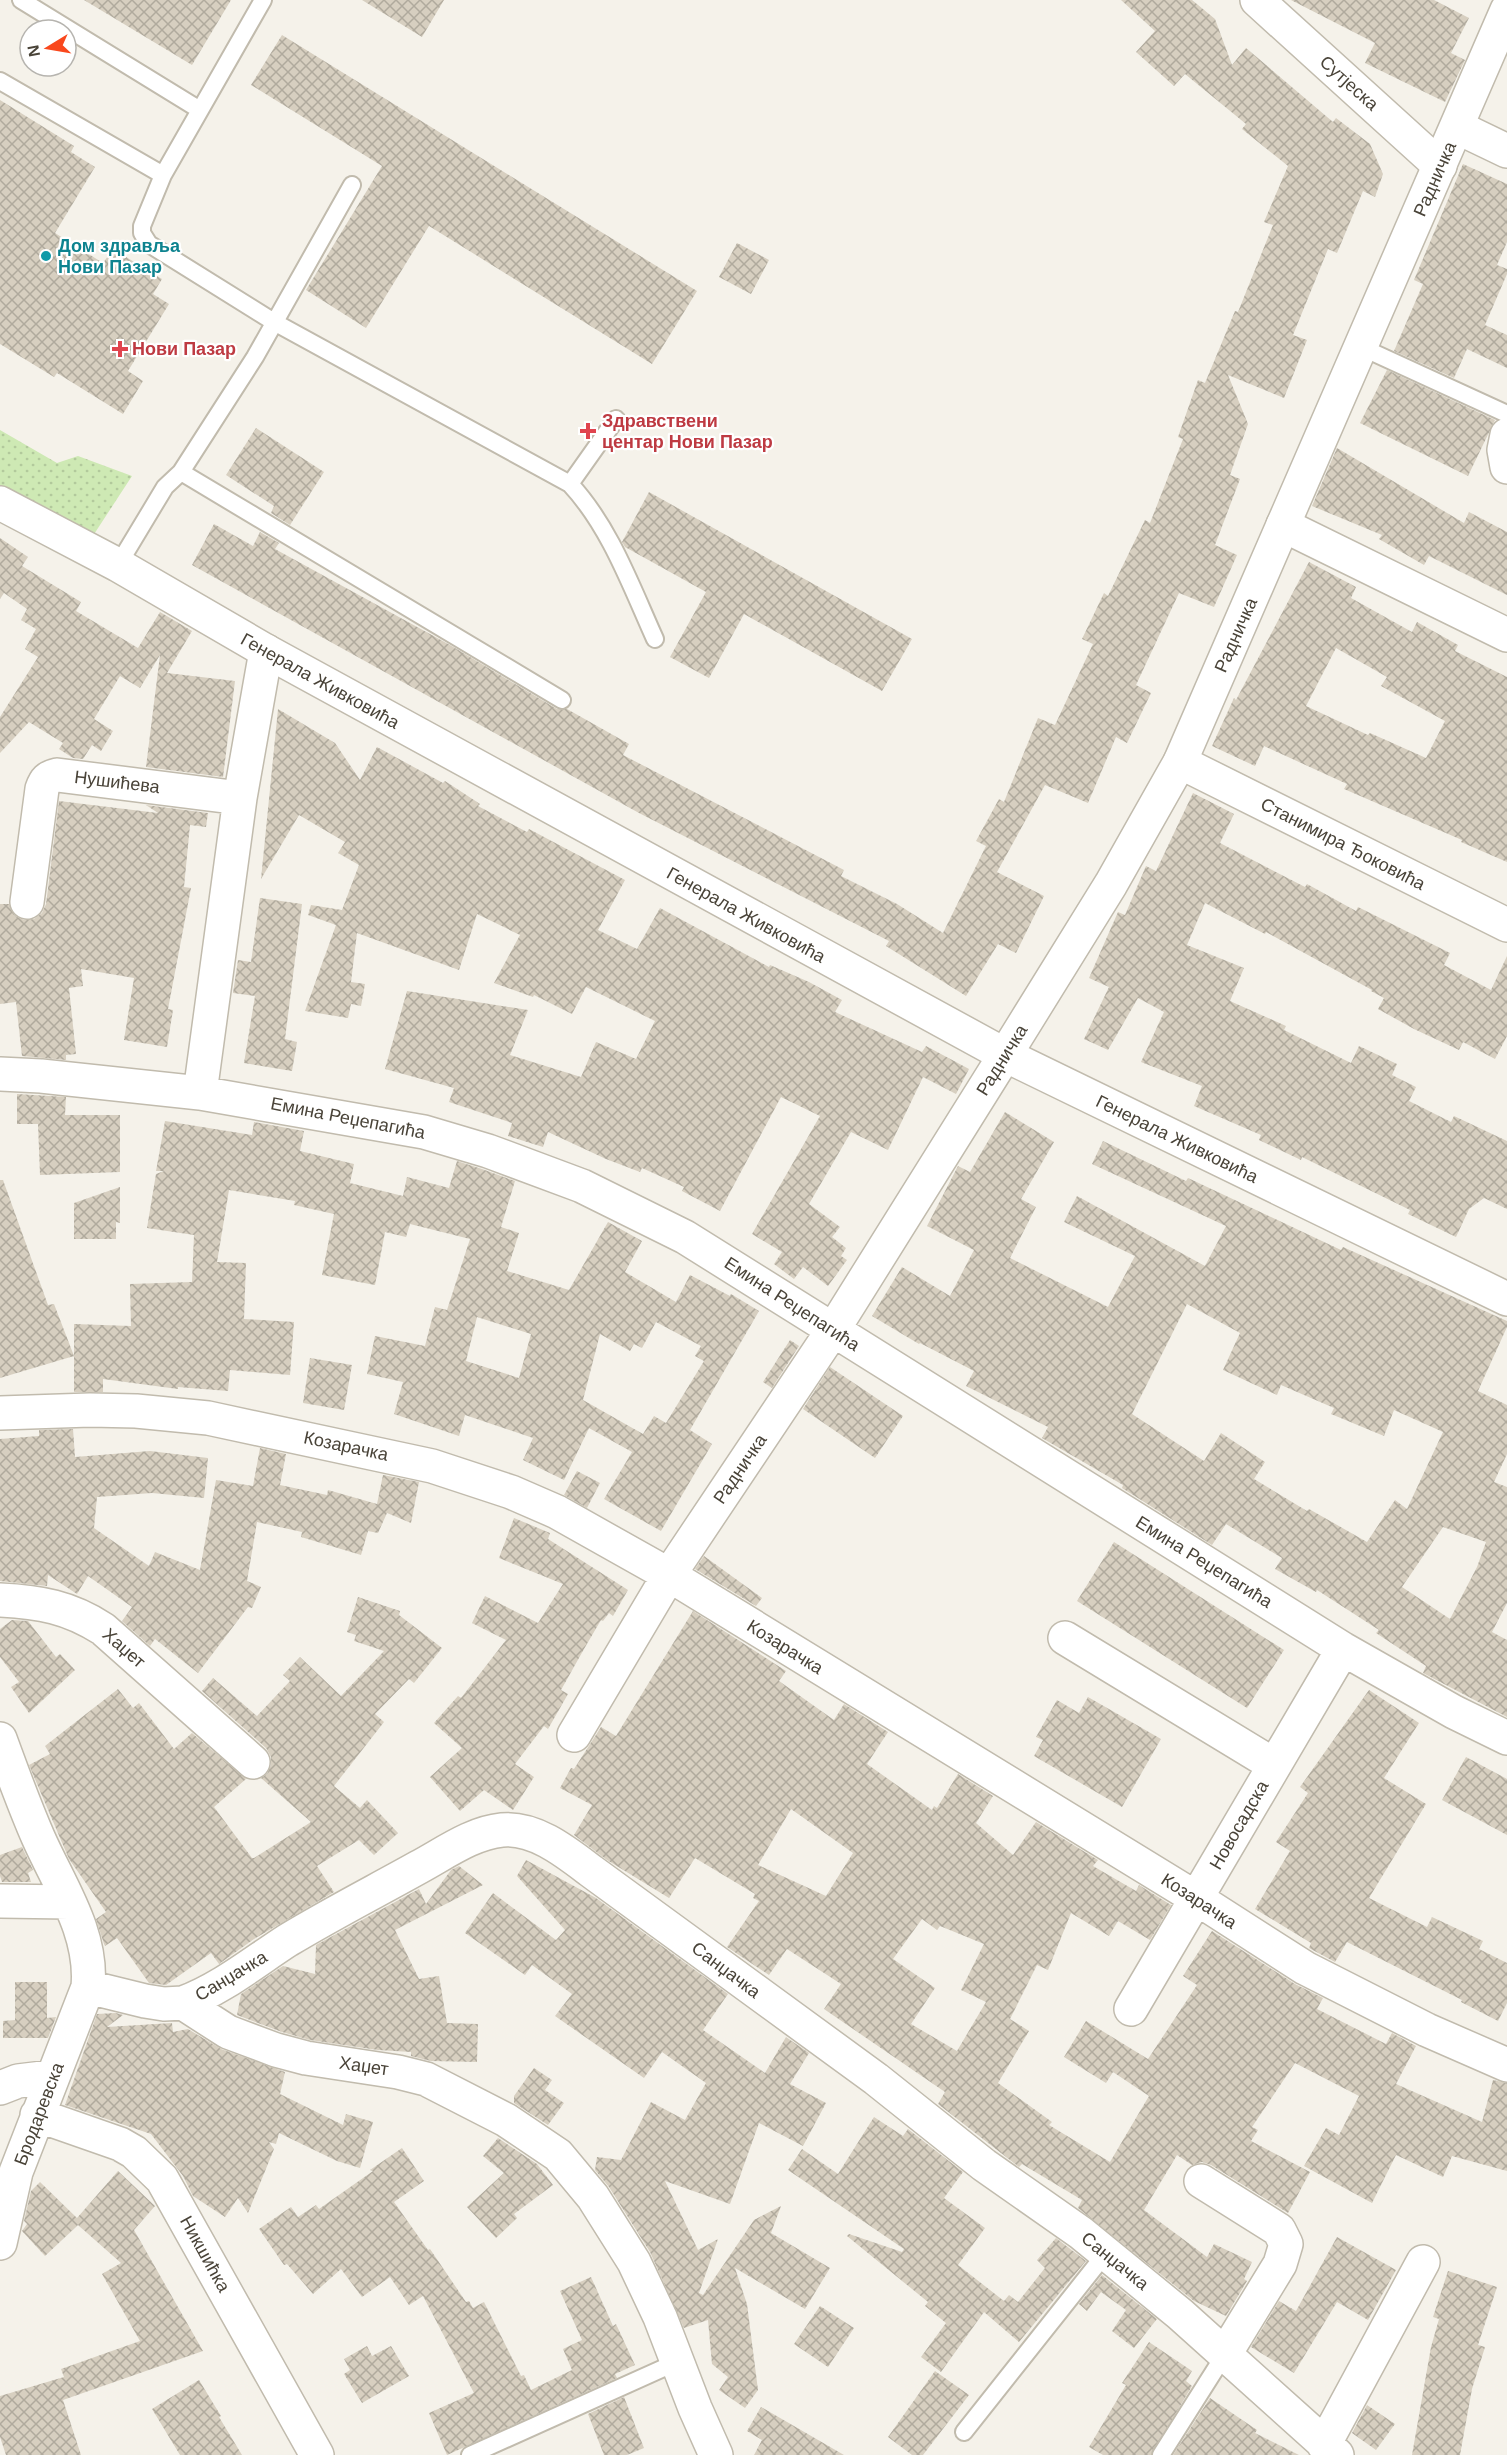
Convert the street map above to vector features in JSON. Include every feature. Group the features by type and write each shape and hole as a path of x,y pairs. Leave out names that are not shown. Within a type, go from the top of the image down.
{"street":[{"name":"Сутјеска","path":"1274,6 1440,166"},
{"name":"Радничка","path":"574,1735 669,1575 833,1330 1005,1055 1111,884 1180,762 1507,10"},
{"path":"1457,127 1507,151"},
{"path":"1507,435 1504,450 1507,467"},
{"name":"Генерала Живковића","path":"0,503 118,565 266,651 1005,1055 1507,1299"},
{"path":"1283,525 1507,635"},
{"path":"200,1093 240,798 266,651"},
{"name":"Станимира Ђоковића","path":"1180,762 1507,926"},
{"name":"Нушићева","path":"27,902 42,789 44,781 50,777 57,775 240,798"},
{"name":"Емина Реџепагића","path":"0,1074 52,1077 200,1093 424,1132 540,1170 616,1201 685,1237 754,1278 833,1330 1343,1649 1454,1712 1507,1738"},
{"name":"Козарачка","path":"0,1413 29,1410 136,1411 208,1418 432,1466 511,1491 557,1512 669,1575 1196,1898 1305,1968 1427,2030 1507,2066"},
{"name":"Хаџет","path":"0,1600 39,1602 88,1619 104,1629 253,1762"},
{"name":"Новосадска","path":"1065,1638 1274,1766"},
{"name":"Новосадска","path":"1131,2009 1343,1649"},
{"path":"0,1739 39,1838 69,1902 87,1952 88,1987 145,2001 164,2004 183,2003"},
{"name":"Санџачка","path":"183,2003 211,1990 315,1924 464,1842 502,1830 524,1832 564,1851 876,2079 984,2165 1055,2213 1106,2253 1225,2355 1330,2450"},
{"path":"0,1900 69,1902"},
{"name":"Бродаревска","path":"0,2243 16,2172 51,2077 88,1987"},
{"name":"Хаџет","path":"183,2003 228,2032 276,2050 306,2058 398,2072 426,2079 506,2120 558,2155 593,2197 634,2262 660,2317 716,2455"},
{"path":"0,2088 18,2081 51,2077"},
{"name":"Никшићка","path":"37,2115 120,2144 134,2152 162,2179 317,2455"},
{"path":"1201,2181 1279,2230 1286,2244 1280,2264 1225,2355"},
{"path":"1330,2450 1423,2262"}],"lane":[{"path":"21,0 200,110"},
{"path":"263,0 163,175 142,226 142,234 149,244 274,322 570,484 586,501 603,527 655,639"},
{"path":"0,81 163,175"},
{"path":"118,565 165,487 181,472 255,357 352,185"},
{"path":"1361,347 1507,414"},
{"path":"570,484 616,419"},
{"path":"181,472 562,700"},
{"path":"964,2432 1106,2253"},
{"path":"1161,2455 1225,2355"},
{"path":"470,2455 677,2362"}],"green space":[{"path":"0,430 57,463 78,456 132,476 85,548 0,503"}],"building":[{"path":"84,0 231,0 192,65"},
{"path":"362,0 444,0 422,37"},
{"path":"1121,0 1192,0 1215,19 1232,65 1246,48 1333,122 1336,118 1370,144 1383,174 1375,197 1363,191 1337,253 1328,249 1293,335 1307,340 1284,398 1228,375 1248,424 1230,475 1240,479 1215,545 1237,555 1214,607 1179,593 1136,685 1151,693 1127,743 1116,737 1088,803 1045,785 997,872 1044,896 1016,953 998,944 966,996 886,946 889,941 639,813 192,565 214,524 253,546 260,532 279,543 275,549 450,645 557,709 567,709 629,744 623,755 844,870 841,876 897,904 943,933 986,846 976,841 999,799 1004,802 1038,718 1055,725 1093,644 1082,639 1104,593 1108,596 1145,520 1150,523 1183,439 1178,437 1198,380 1205,383 1235,311 1238,312 1273,225 1264,222 1288,166 1242,129 1246,124 1185,74 1174,86 1136,52 1155,31"},
{"path":"1291,0 1434,0 1469,18 1451,53 1465,60 1445,102 1365,63 1375,43"},
{"path":"282,35 697,291 652,364 429,226 366,328 306,290 382,166 251,85"},
{"name":"Дом здравља Нови Пазар","path":"0,100 74,146 71,152 95,167 55,233 103,263 113,249 162,279 153,294 169,304 128,371 143,381 123,414 57,373 54,377 0,344"},
{"path":"1463,164 1507,184 1507,242 1497,265 1507,269 1507,274 1485,325 1507,335 1507,368 1467,349 1454,378 1394,351 1423,284 1414,280"},
{"path":"737,243 769,260 751,294 719,277"},
{"path":"1387,370 1495,420 1468,476 1360,423"},
{"path":"256,428 324,472 290,525 271,513 274,506 226,475"},
{"path":"1337,448 1464,523 1469,512 1507,532 1507,595 1429,556 1424,565 1379,539 1382,535 1312,506"},
{"path":"649,492 912,639 882,691 744,614 709,678 670,657 706,592 625,547 622,542"},
{"path":"0,538 28,557 22,566 81,602 76,611 138,648 160,612 192,631 167,673 235,681 223,777 146,767 160,655 140,688 120,676 94,719 113,731 101,751 92,745 83,759 73,758 59,749 63,743 29,722 0,753 0,717 38,657 25,649 36,629 21,620 27,609 4,593 0,599"},
{"path":"1309,562 1356,587 1351,598 1412,632 1417,622 1458,645 1455,651 1507,677 1507,862 1344,789 1347,784 1264,746 1255,766 1212,746 1234,698 1236,700","holes":["1336,648 1387,677 1381,686 1445,721 1426,758 1370,733 1368,735 1306,706"]},
{"path":"278,709 335,743 360,780 377,747 443,783 445,781 480,804 478,806 527,832 529,829 625,880 598,930 637,949 660,908 769,967 770,965 809,982 842,1000 835,1012 922,1052 926,1046 969,1069 956,1094 923,1077 888,1150 851,1132 809,1204 840,1227 832,1237 846,1248 841,1256 847,1260 828,1286 803,1267 794,1279 774,1264 782,1252 752,1234 820,1116 781,1097 720,1211 682,1191 684,1187 642,1168 640,1172 606,1159 548,1132 543,1147 508,1136 512,1123 449,1102 454,1088 385,1069 407,991 528,1010 510,1055 581,1077 596,1042 636,1059 655,1021 586,987 572,1014 534,995 533,997 494,983 520,935 477,914 459,970 357,933 351,982 365,984 361,1006 351,1004 348,1018 305,1011 336,925 308,915 311,905 342,910 359,865 338,853 345,842 299,815 261,879"},
{"path":"1193,793 1234,814 1220,843 1305,887 1307,884 1356,911 1358,907 1450,953 1444,965 1491,990 1507,956 1507,1036 1495,1059 1463,1042 1459,1050 1414,1029 1378,1009 1384,998 1372,990 1266,932 1265,934 1205,903 1187,945 1244,968 1230,1001 1286,1026 1284,1030 1351,1063 1359,1046 1397,1064 1392,1075 1416,1087 1409,1101 1451,1122 1454,1116 1507,1141 1507,1209 1484,1198 1469,1209 1456,1237 1408,1214 1410,1210 1302,1157 1301,1160 1259,1140 1261,1135 1194,1106 1202,1086 1141,1062 1164,1012 1138,998 1108,1050 1084,1039 1109,987 1089,978 1118,912 1125,915 1146,866 1156,871"},
{"path":"59,801 158,813 146,805 208,813 206,827 190,825 184,887 191,888 168,1009 173,1010 167,1047 124,1040 134,978 81,969 83,986 69,988 76,1054 66,1055 66,1060 22,1056 16,1002 0,1004 0,904 9,904 15,916 24,920 34,919 42,913 46,904"},
{"path":"260,898 302,904 285,1039 297,1042 292,1071 244,1063 255,996 233,993 238,960 251,962"},
{"path":"17,1094 66,1097 65,1115 120,1115 120,1172 40,1175 38,1124 17,1124"},
{"path":"1005,1112 1054,1142 1021,1199 1036,1207 1010,1258 1108,1307 1135,1256 1064,1222 1077,1196 1205,1266 1226,1226 1092,1164 1103,1141 1186,1181 1188,1178 1341,1250 1343,1247 1507,1321 1507,1327 1478,1391 1507,1405 1507,1454 1494,1482 1507,1487 1507,1603 1492,1632 1507,1640 1507,1717 1423,1673 1426,1666 1376,1633 1379,1630 1317,1590 1316,1592 1275,1569 1282,1558 1226,1524 1212,1545 1122,1488 1123,1485 1042,1438 1048,1427 966,1386 974,1371 919,1344 872,1316 902,1267 950,1296 974,1250 927,1226 958,1166 970,1172","holes":["1187,1304 1240,1333 1223,1370 1277,1395 1281,1385 1334,1408 1331,1414 1384,1436 1394,1410 1443,1432 1407,1509 1395,1500 1367,1542 1309,1509 1307,1511 1254,1479 1265,1462 1221,1433 1204,1461 1132,1414","1443,1527 1486,1542 1477,1567 1450,1619 1402,1587"]},
{"path":"165,1121 252,1135 254,1122 304,1131 300,1151 354,1164 350,1183 403,1196 407,1177 449,1188 457,1161 515,1181 501,1227 519,1233 507,1271 569,1290 608,1222 642,1241 625,1272 676,1302 690,1275 730,1296 731,1294 759,1311 690,1430 712,1444 661,1531 604,1499 632,1452 589,1428 564,1480 523,1460 533,1438 465,1415 459,1436 394,1414 403,1382 367,1374 375,1336 425,1346 435,1307 447,1310 470,1239 410,1224 406,1237 385,1232 375,1285 322,1275 334,1214 294,1205 295,1201 229,1190 217,1262 246,1263 244,1319 294,1322 290,1375 230,1370 228,1391 178,1387 178,1389 103,1379 103,1392 74,1392 74,1324 131,1326 130,1284 192,1282 194,1235 147,1228 156,1174 164,1171 156,1171","holes":["477,1317 531,1334 519,1378 466,1361","656,1322 701,1346 695,1356 704,1361 666,1423 654,1416 643,1434 583,1400 600,1334 630,1351 634,1344 642,1348"]},
{"path":"0,1180 3,1180 48,1305 54,1304 74,1356 0,1378"},
{"path":"120,1187 120,1223 116,1222 116,1239 74,1239 74,1203"},
{"path":"790,1340 799,1346 772,1388 763,1382"},
{"path":"310,1358 352,1365 344,1410 303,1403"},
{"path":"830,1367 903,1416 875,1458 803,1409"},
{"path":"73,1429 75,1457 150,1451 208,1458 204,1498 152,1493 97,1497 94,1528 149,1566 155,1552 200,1570 216,1480 253,1486 260,1448 286,1454 280,1485 327,1495 328,1490 377,1504 383,1475 419,1482 411,1523 387,1513 378,1533 368,1531 361,1555 301,1537 302,1532 257,1522 247,1581 261,1587 252,1608 248,1607 198,1673 155,1639 150,1646 122,1621 132,1607 88,1576 77,1594 48,1575 47,1586 0,1581 0,1439 39,1436 39,1430"},
{"path":"577,1471 600,1483 587,1508 564,1495"},
{"path":"514,1518 550,1533 548,1539 628,1590 613,1616 609,1613 603,1621 601,1620 584,1649 561,1690 568,1694 548,1729 544,1726 515,1764 534,1777 513,1810 484,1790 460,1811 430,1777 462,1748 434,1723 458,1696 461,1698 506,1640 472,1623 485,1596 538,1623 563,1584 499,1558"},
{"path":"1114,1542 1284,1650 1247,1708 1077,1601"},
{"path":"704,1556 762,1598 756,1606 695,1569"},
{"path":"358,1597 400,1611 399,1615 442,1648 414,1683 409,1679 375,1714 384,1722 334,1786 360,1808 367,1800 398,1833 374,1855 359,1840 317,1866 334,1892 254,1939 219,1964 211,1953 166,1985 149,1983 117,1938 105,1946 96,1919 106,1912 69,1859 29,1765 50,1754 45,1746 118,1689 133,1708 139,1703 174,1749 192,1733 246,1779 214,1807 254,1858 311,1822 261,1778 267,1774 271,1765 271,1757 266,1748 202,1691 213,1678 257,1716 290,1681 283,1675 300,1657 341,1696 384,1651 354,1641 356,1635 347,1632"},
{"path":"693,1611 786,1671 779,1681 834,1720 844,1704 888,1732 867,1764 932,1810 934,1806 937,1808 958,1774 993,1796 976,1823 1013,1855 1036,1822 1098,1860 1093,1866 1136,1891 1139,1885 1171,1905 1150,1940 1118,1921 1109,1936 1071,1913 1048,1970 1037,1965 1010,2019 1029,2031 998,2083 1052,2122 1049,2125 1110,2162 1149,2096 1113,2072 1106,2083 1064,2057 1086,2021 1148,2059 1197,1985 1183,1976 1212,1931 1295,1984 1323,1998 1317,2009 1386,2044 1392,2033 1416,2046 1396,2084 1482,2122 1493,2080 1507,2083 1507,2171 1452,2156 1443,2177 1396,2155 1372,2203 1304,2166 1326,2128 1339,2135 1359,2096 1295,2063 1252,2127 1258,2130 1251,2141 1310,2172 1288,2213 1211,2165 1202,2162 1192,2165 1177,2155 1144,2210 1207,2257 1214,2244 1252,2262 1244,2279 1247,2281 1226,2316 1194,2301 1078,2208 1082,2200 1022,2164 1019,2167 938,2104 945,2092 824,2009 841,1984 787,1949 769,1975 727,1947 759,1901 753,1898 755,1894 695,1858 669,1898 607,1860 574,1835 592,1805 560,1788 571,1768 574,1769 601,1727 616,1736","holes":["791,1809 853,1853 826,1896 758,1865","922,1919 937,1930 940,1926 984,1944 961,1990 986,2002 957,2051 911,2024 935,1988 893,1959"]},
{"path":"12,1620 28,1621 56,1657 60,1654 75,1670 29,1713 11,1687 19,1682 0,1657 0,1629"},
{"path":"1369,1690 1419,1723 1384,1778 1426,1804 1369,1898 1427,1927 1432,1917 1483,1941 1479,1949 1507,1963 1507,2003 1498,2021 1461,2002 1462,2000 1347,1942 1335,1962 1309,1948 1311,1943 1255,1909 1290,1851 1276,1842 1308,1793 1300,1787"},
{"path":"1088,1697 1161,1739 1122,1807 1034,1756 1043,1740 1036,1737 1057,1700 1079,1713"},
{"path":"1466,1757 1507,1779 1507,1835 1442,1800"},
{"path":"22,1847 33,1870 28,1873 31,1882 2,1882 0,1855"},
{"path":"526,1860 596,1898 728,1994 703,2030 765,2073 786,2037 809,2053 790,2084 826,2103 803,2146 759,2123 730,2204 665,2181 698,2250 718,2239 699,2293 703,2295 754,2220 781,2206 771,2233 830,2268 805,2309 735,2268 747,2304 758,2390 745,2408 719,2390 728,2377 712,2364 708,2320 684,2328 650,2252 609,2187 595,2170 597,2157 621,2160 651,2102 685,2120 706,2083 662,2052 644,2078 555,2016 572,1994 532,1965 525,1975 465,1933 493,1893 556,1940 565,1930 517,1876"},
{"path":"459,1866 483,1885 395,1930 419,1979 439,1976 447,2023 478,2024 477,2062 431,2061 411,2056 411,2052 378,2050 310,2040 237,2015 241,1994 283,1966 315,1974 316,1945 419,1889 426,1904 451,1870"},
{"path":"15,1982 47,1982 47,2018 56,2017 48,2038 3,2038 3,2021 15,2020"},
{"path":"97,2014 123,2015 107,2027 172,2023 173,2032 188,2029 221,2049 285,2072 280,2094 343,2125 346,2114 373,2122 360,2168 337,2161 279,2133 276,2144 269,2142 274,2149 248,2213 238,2198 225,2217 193,2196 183,2176 151,2134 65,2105"},
{"path":"534,2068 552,2080 545,2090 564,2103 548,2125 514,2103 514,2096"},
{"path":"874,2117 903,2136 908,2129 963,2172 944,2198 985,2228 958,2265 1004,2301 1009,2295 1018,2302 1045,2268 1037,2260 1056,2238 1086,2261 1019,2342 984,2312 941,2372 921,2357 946,2323 925,2306 928,2302 847,2236 849,2234 902,2252 904,2249 788,2170 802,2149 838,2174"},
{"path":"498,2138 537,2164 553,2185 514,2214 517,2218 496,2238 467,2207 504,2173 483,2156"},
{"path":"402,2148 424,2181 394,2202 466,2302 469,2301 473,2308 484,2302 521,2376 524,2375 531,2390 572,2370 563,2349 582,2340 560,2291 591,2277 613,2326 616,2324 635,2365 615,2374 617,2378 447,2455 429,2413 474,2393 423,2296 409,2305 390,2277 362,2297 341,2269 313,2294 287,2264 284,2265 259,2229 291,2207 298,2217 316,2205 319,2209"},
{"path":"118,2171 155,2206 134,2230 203,2351 63,2400 81,2455 6,2455 0,2437 0,2396 64,2377 61,2369 140,2341 102,2274 121,2263 78,2225 45,2256 22,2231 27,2224 24,2221 31,2191 40,2182 77,2218"},
{"path":"1337,2237 1396,2270 1368,2320 1337,2302 1294,2373 1251,2347 1279,2301 1296,2311"},
{"path":"1448,2271 1497,2287 1478,2345 1485,2347 1472,2389 1460,2455 1412,2455 1431,2347 1439,2319 1433,2317"},
{"path":"1102,2275 1157,2319 1134,2348 1112,2331 1126,2310 1101,2292 1087,2311 1079,2304"},
{"path":"820,2306 854,2328 828,2367 794,2344"},
{"path":"1149,2342 1192,2371 1186,2381 1192,2386 1151,2455 1103,2455 1089,2447 1126,2385 1122,2383"},
{"path":"367,2346 372,2356 391,2346 409,2376 362,2403 344,2374 350,2370 344,2359"},
{"path":"935,2371 969,2395 923,2455 912,2455 888,2437"},
{"path":"199,2380 242,2455 180,2455 152,2409"},
{"path":"624,2397 644,2448 627,2455 604,2455 588,2414"},
{"path":"1210,2398 1257,2430 1255,2433 1299,2455 1173,2455"},
{"path":"1367,2405 1395,2424 1376,2450 1352,2433"},
{"path":"761,2407 844,2455 754,2455 762,2440 747,2431"}],"place":[{"name":"Дом здравља Нови Пазар","path":"46,256"},
{"name":"Нови Пазар","path":"120,349"},
{"name":"Здравствени центар Нови Пазар","path":"588,431"}]}
